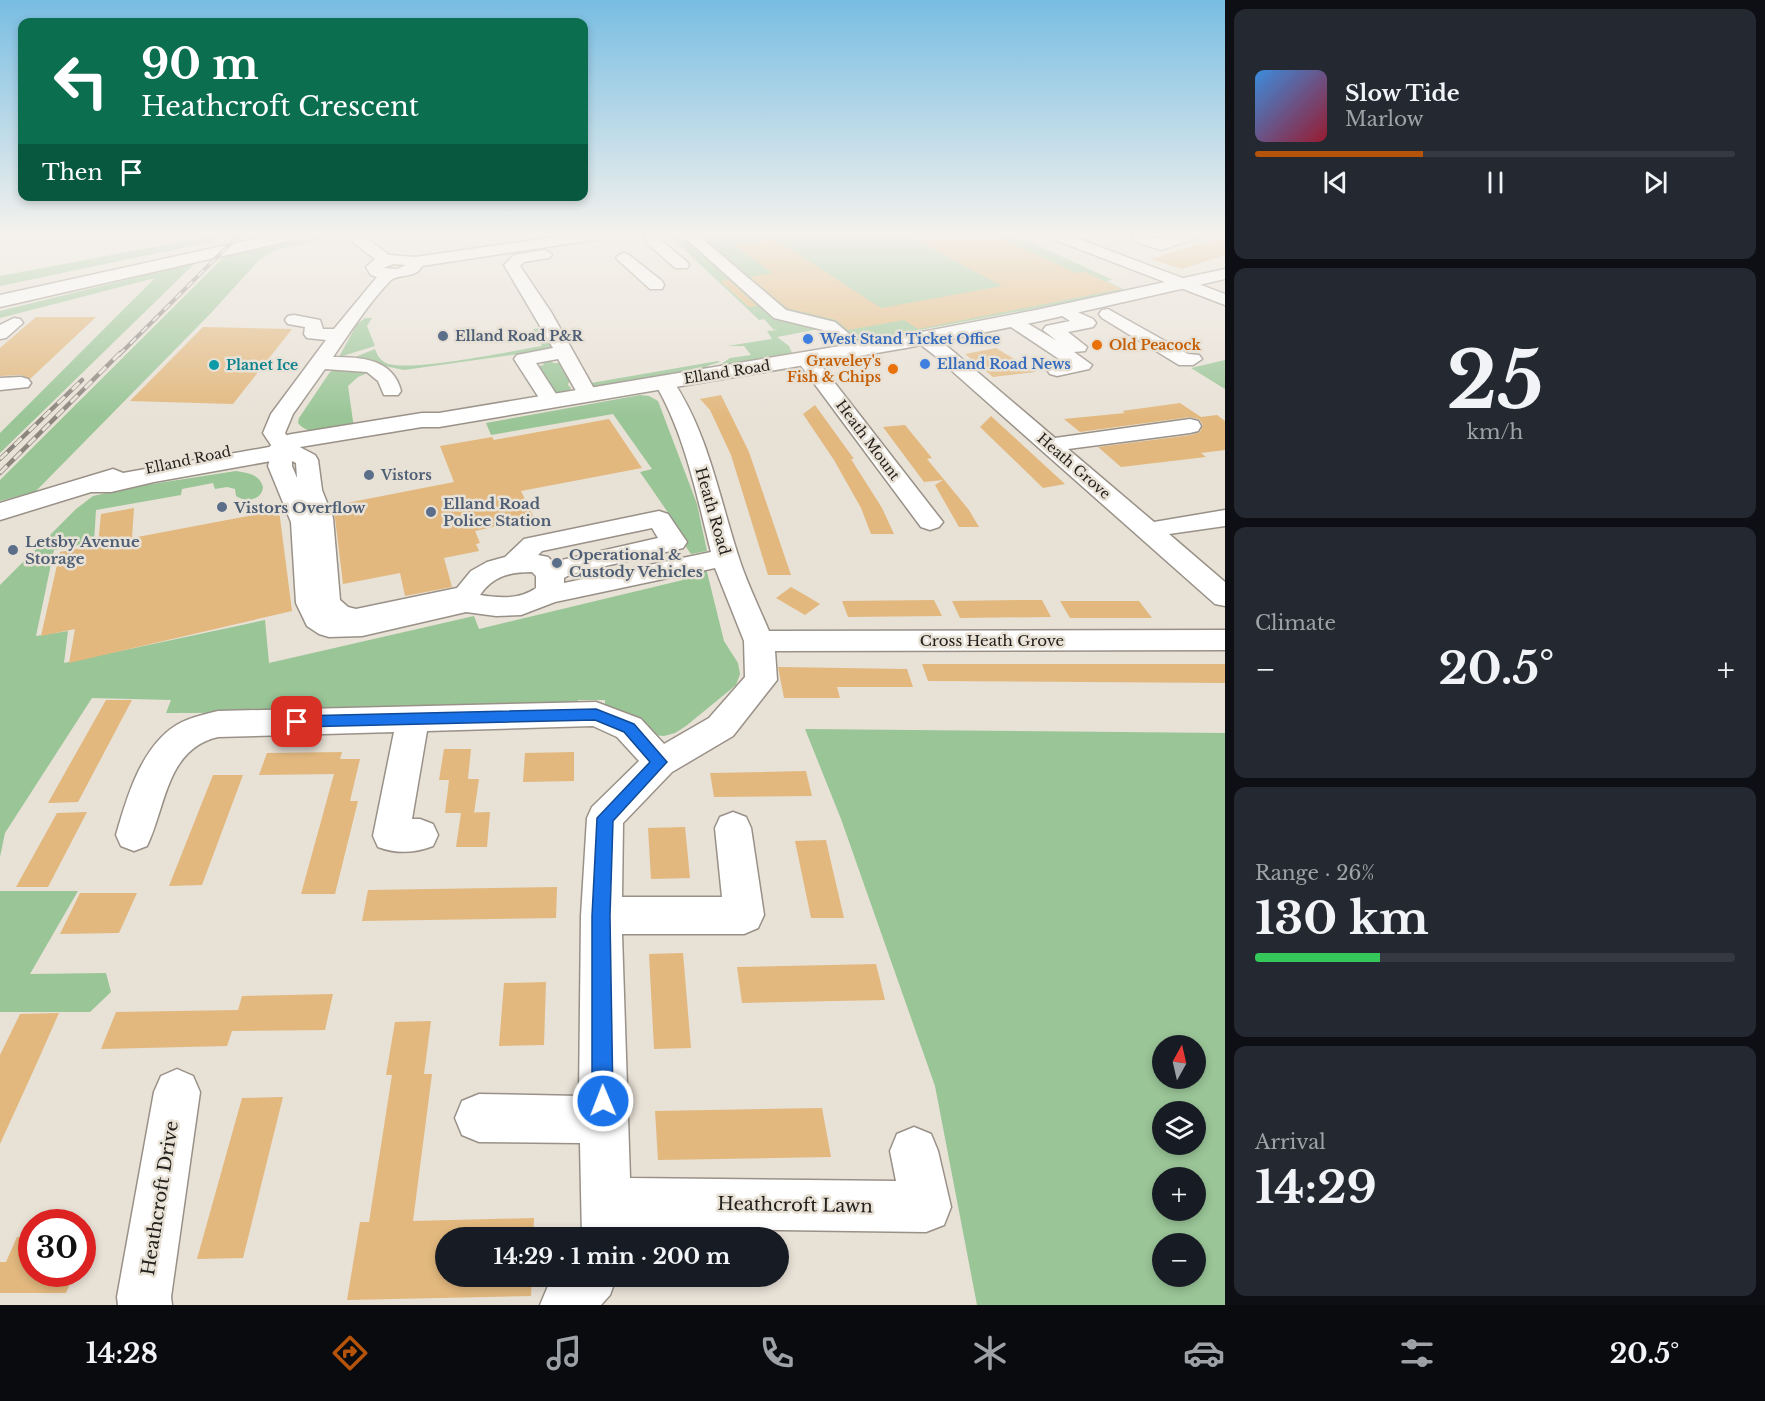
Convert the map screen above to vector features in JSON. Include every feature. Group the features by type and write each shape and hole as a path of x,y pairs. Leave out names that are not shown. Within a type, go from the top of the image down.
{"main road":[{"path":"0,301 20,296"},
{"path":"0,306 35,296"},
{"name":"Elland Road","path":"0,512 93,485 111,484 190,467 277,453 284,448 295,450 358,440 427,425 439,420 550,400 858,350 1011,321 1126,296"}],"street":[{"path":"367,296 278,420 274,433 284,448 307,460 310,490 320,518 307,581 310,603 316,619 329,627 362,626 466,603 496,607 520,606 540,599 562,568 674,542 659,519 533,546 514,564"},
{"path":"527,296 587,394"},
{"path":"759,296 780,314 829,326 858,350"},
{"path":"1062,310 1087,323"},
{"path":"1108,314 1186,361 1192,359"},
{"path":"294,320 311,322 315,327 313,334 339,334"},
{"path":"1011,321 1082,365 1057,370"},
{"path":"1090,354 1052,330 1094,322 1120,336"},
{"name":"Heath Grove","path":"921,338 941,351 1225,597"},
{"path":"550,400 524,358 563,352"},
{"name":"Heath Mount","path":"806,359 930,522"},
{"path":"319,363 367,365 385,374 390,382 391,391"},
{"name":"Heath Road","path":"664,382 700,464 726,556 759,641"},
{"path":"0,384 21,383"},
{"path":"1051,446 1190,426"},
{"path":"1149,530 1225,518"},
{"path":"307,581 326,600 330,610 338,616 356,619 466,595 480,575 489,570 514,564 538,563 550,583 561,593 726,556"},
{"name":"Cross Heath Grove","path":"759,641 1225,640"},
{"path":"607,1220 603,1119 601,916 605,818 660,762 721,727 761,680 759,641"},
{"path":"134,835 141,807 153,781 174,746 192,732 218,724 596,714 629,728 660,762"},
{"path":"413,718 390,836 420,835"},
{"path":"601,916 744,915 733,828"},
{"name":"Heathcroft Drive","path":"145,1305 144,1297 177,1092"},
{"path":"479,1118 603,1119"},
{"name":"Heathcroft Lawn","path":"607,1220 926,1207 914,1151"},
{"path":"567,1305 582,1287"}],"green space":[{"path":"61,296 86,296 0,318 0,311"},
{"path":"137,296 161,296 0,453 0,433"},
{"path":"185,296 227,296 35,492 0,501 0,480"},
{"path":"733,296 1101,296 840,345 819,329 777,337 789,346 792,353 717,367 730,358 751,355 744,346 727,346 772,339 767,331 777,330 773,329 764,319 759,320"},
{"path":"365,318 372,318 367,326 375,346 339,357 357,324"},
{"path":"543,328 555,349 404,370 350,359 375,349 384,362 398,365 461,360 542,346 533,329"},
{"path":"547,356 553,363 559,363 570,379 569,391 552,393 533,367 544,365 539,357"},
{"path":"1225,360 1225,389 1191,368"},
{"path":"720,362 707,366 708,368 595,387 591,383"},
{"path":"336,369 370,372 358,377 348,386 354,428 317,432 303,428 298,423 299,418 330,372"},
{"path":"640,395 649,396 658,401 697,504 707,551 691,554 664,516 669,514 640,472 652,469 613,414 491,435 486,423"},
{"path":"236,471 259,479 263,487 260,495 249,500 240,498 236,496 235,489 227,487 215,489 213,483 182,489 181,495 96,510 94,542 54,550 36,636 68,631 64,663 265,620 269,663 474,616 479,629 683,580 679,573 706,568 724,641 738,663 740,674 736,685 686,726 675,733 664,736 652,735 605,712 605,700 578,700 577,712 166,713 171,700 92,698 5,833 0,857 0,585 76,509 93,496 139,486"},
{"path":"805,729 1225,733 1225,1305 977,1305 935,1086 841,819"},
{"path":"0,891 78,891 30,974 106,973 111,992 90,1012 0,1012"}],"building":[{"path":"737,296 746,296 757,306 749,307"},
{"path":"773,296 862,296 881,308 948,296 1086,296 918,329 904,320 848,330 836,320 787,308"},
{"path":"36,317 96,317 30,379 21,375 0,376 0,348"},
{"name":"Planet Ice","path":"203,327 292,329 233,404 130,401"},
{"path":"996,348 1036,372 993,377 965,354"},
{"path":"721,395 749,452 791,575 768,575 731,455 710,410 700,399"},
{"path":"1180,403 1201,417 1217,415 1225,421 1225,450 1201,453 1206,457 1121,467 1098,447 1191,435 1200,432 1203,425 1199,419 1190,417 1080,432 1064,419 1125,413 1122,411"},
{"path":"815,405 854,459 851,459 882,508 894,534 871,534 861,508 834,460 803,414"},
{"path":"991,416 1065,484 1043,488 980,427"},
{"name":"Elland Road Police Station","path":"609,419 642,468 521,491 534,518 475,531 480,543 476,544 479,551 444,558 452,587 405,596 400,573 343,584 335,518 331,506 454,482 440,446 492,437 494,440"},
{"path":"905,425 932,458 927,459 969,510 979,527 959,527 935,485 943,480 924,482 883,427"},
{"path":"134,508 132,538 279,510 292,611 69,663 75,629 41,636 60,552 98,545 101,514"},
{"path":"791,587 820,604 805,615 776,598"},
{"path":"934,600 942,616 848,617 842,601"},
{"path":"1042,600 1051,617 960,618 952,601"},
{"path":"1060,601 1139,601 1152,618 1070,618"},
{"path":"922,664 1225,664 1225,683 928,681"},
{"path":"778,667 907,669 913,687 837,687 840,698 784,698"},
{"path":"106,700 132,700 78,802 48,803"},
{"path":"444,749 471,749 468,779 479,779 474,813 445,813 449,780 439,780"},
{"path":"342,752 340,759 360,759 350,801 358,801 335,894 301,894 334,774 259,775 267,753"},
{"path":"574,752 574,781 523,782 525,753"},
{"path":"806,771 812,796 714,797 710,773"},
{"path":"213,775 243,775 202,885 169,886"},
{"path":"87,812 48,887 16,887 57,813"},
{"path":"490,812 487,847 456,847 461,813"},
{"path":"685,827 690,878 651,879 648,828"},
{"path":"826,840 844,918 811,918 795,841"},
{"path":"557,887 556,918 362,921 368,890"},
{"path":"80,893 137,893 119,933 60,934"},
{"path":"683,953 691,1048 654,1049 649,954"},
{"path":"876,964 885,1000 742,1003 737,967"},
{"path":"546,982 544,1045 499,1046 504,983"},
{"path":"333,994 325,1030 232,1031 227,1046 101,1049 116,1012 238,1010 242,996"},
{"path":"59,1013 0,1144 0,1055 20,1014"},
{"path":"431,1021 424,1074 432,1074 413,1221 534,1218 534,1227 435,1227 435,1287 531,1287 531,1296 347,1300 360,1222 369,1222 392,1075 386,1075 395,1022"},
{"path":"283,1097 243,1258 197,1259 242,1098"},
{"path":"822,1108 831,1157 658,1160 655,1111"},
{"path":"18,1237 18,1287 69,1287 66,1293 0,1293 0,1262 6,1262"}],"railway":[{"path":"119,355 178,296"},
{"path":"0,473 120,353"},
{"path":"0,459 82,380"}],"place":[{"name":"Elland Road P&R","path":"443,336"},
{"name":"West Stand Ticket Office","path":"808,339"},
{"name":"Old Peacock","path":"1097,345"},
{"name":"Elland Road News","path":"925,364"},
{"name":"Planet Ice","path":"214,365"},
{"name":"Graveley's Fish & Chips","path":"893,369"},
{"name":"Vistors","path":"369,475"},
{"name":"Vistors Overflow","path":"222,507"},
{"name":"Elland Road Police Station","path":"431,512"},
{"name":"Letsby Avenue Storage","path":"13,550"},
{"name":"Operational & Custody Vehicles","path":"557,563"}],"route":[{"path":"297,722 596,714 629,728 660,762 605,818 601,916 603,1101"}]}
